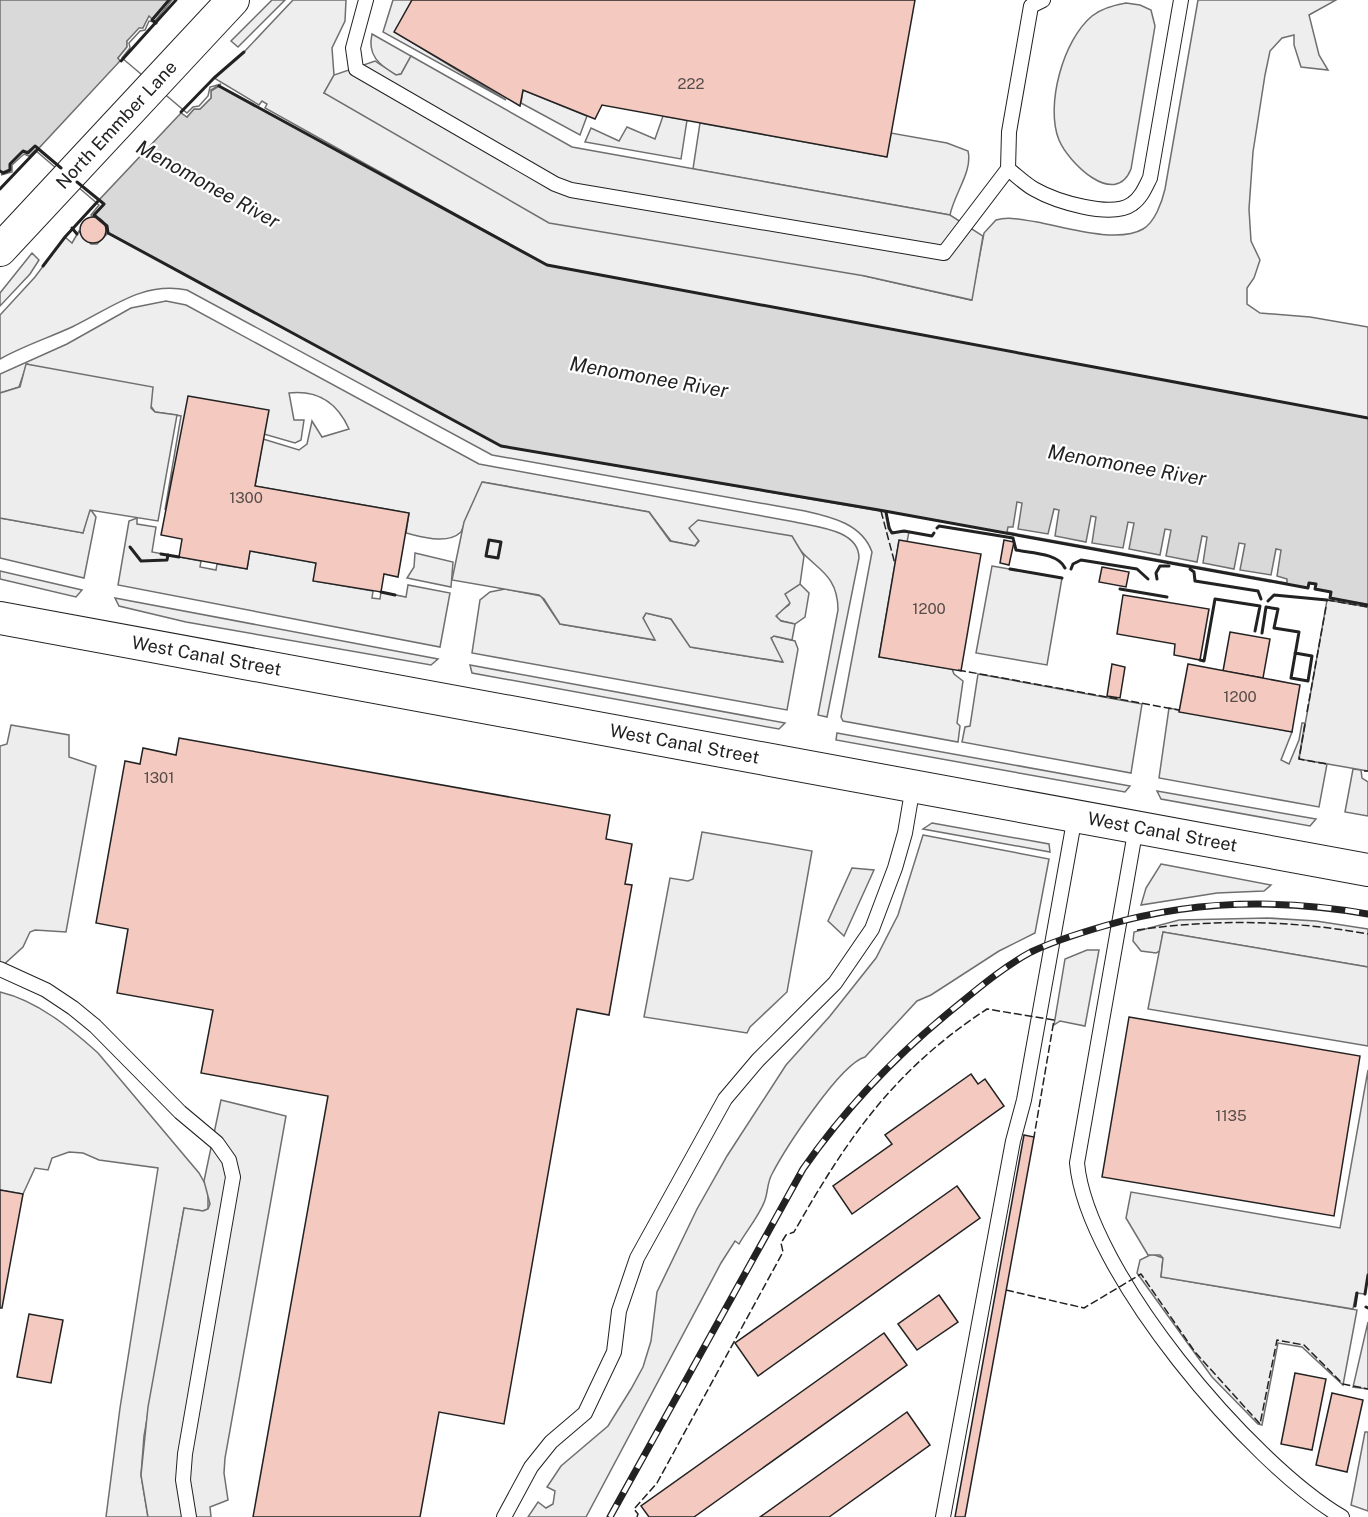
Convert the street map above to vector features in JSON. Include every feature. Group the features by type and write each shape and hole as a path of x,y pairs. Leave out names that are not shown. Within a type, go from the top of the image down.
{"street":[{"name":"North Emmber Lane","path":"0,249 233,0"},
{"name":"West Canal Street","path":"0,618 1368,870"}],"lane":[{"path":"366,0 353,48 356,69 555,184 571,190 944,253 1008,169 1009,132 1032,6 1043,0"},
{"path":"1008,169 1033,189 1069,203 1110,211 1131,205 1143,193 1150,178 1181,0"},
{"path":"504,1517 531,1467 551,1442 585,1413 614,1352 619,1311 637,1258 725,1099 758,1060 835,983 872,929 895,868 905,833 913,786"},
{"path":"943,1517 1013,1141 1024,1100 1075,816"},
{"path":"1136,827 1077,1162 1084,1202 1096,1234 1114,1267 1161,1335 1201,1386 1284,1473 1326,1508 1342,1517"},
{"path":"0,969 45,990 80,1014 180,1112 217,1143 229,1160 233,1177 184,1454 183,1480 189,1517"}],"shaded area":[{"path":"272,0 285,0 238,47 231,41"},
{"path":"293,0 346,0 345,21 332,48 334,75 324,93 865,276 971,300 984,233 996,220 1016,219 1106,235 1132,233 1143,229 1151,222 1160,206 1165,189 1198,0 1336,0 1309,15 1319,55 1328,70 1301,67 1294,45 1294,35 1282,38 1270,51 1253,152 1249,209 1251,241 1260,260 1254,278 1247,288 1247,304 1260,313 1310,317 1368,327 1368,418 547,265 265,108 267,104 262,101 259,105 214,78 244,52"},
{"path":"393,0 412,0 395,32 506,100 383,32"},
{"path":"1126,3 1140,5 1151,10 1155,26 1131,169 1124,180 1114,184 1092,178 1072,159 1059,140 1054,110 1059,74 1065,57 1082,27 1100,11"},
{"path":"372,34 411,56 401,74 396,75 376,59 371,48"},
{"path":"411,56 572,147 950,215 983,236 972,300 865,276 549,223 324,93 334,75 375,61 396,75 401,74"},
{"path":"523,90 587,116 580,135 521,103"},
{"path":"663,116 687,120 681,159 585,142 591,128 619,141 627,127 655,139"},
{"path":"700,123 886,157 891,133 947,143 968,151 968,166 950,215 693,169"},
{"path":"79,231 91,244 97,244 108,233 501,446 886,512 891,532 909,532 907,542 899,541 879,657 952,669 954,674 963,681 957,723 960,726 958,742 843,721 841,717 872,552 867,542 854,528 835,519 805,511 492,455 187,290 155,289 127,298 72,327 0,359 0,315 35,277 65,237 72,243"},
{"path":"32,253 39,260 30,274 0,306 0,293"},
{"path":"166,301 186,305 479,464 795,522 825,528 845,536 852,541 859,558 827,717 818,715 838,610 837,596 827,576 797,547 791,536 699,540 695,546 671,541 649,512 483,482 461,532 455,536 435,539 406,533 409,513 255,486 263,439 299,450 307,444 312,421 322,437 349,429 332,405 318,396 299,393 289,393 294,420 304,420 301,440 295,443 264,434 173,472 165,510 181,416 155,412 150,405 27,364 19,387 0,393 0,374 67,344 131,308"},
{"path":"26,364 153,387 151,408 155,412 177,415 158,521 90,510 83,533 0,518 0,393 20,387"},
{"path":"482,482 649,512 670,541 695,546 699,541 689,528 698,520 792,536 804,556 800,584 785,594 790,603 776,616 781,621 795,624 792,640 774,636 771,638 783,662 690,647 671,619 646,613 643,618 655,640 560,624 539,595 452,580 464,522"},
{"path":"91,510 96,517 84,578 0,558 0,518 83,533 87,514"},
{"path":"137,518 137,524 156,527 152,552 201,561 200,567 216,570 217,564 247,569 250,551 316,563 314,581 373,591 372,598 380,599 381,592 406,597 408,585 450,593 440,647 118,585 129,521"},
{"path":"415,553 453,562 451,587 407,578 414,567"},
{"path":"992,566 1062,578 1047,665 976,653"},
{"path":"0,571 82,590 76,597 0,579"},
{"path":"800,584 809,593 805,617 795,624 778,620 776,614 789,605 785,594"},
{"path":"505,589 541,596 560,624 654,640 643,618 646,613 671,619 691,647 782,662 771,638 774,636 795,641 798,649 787,710 472,653 480,600 490,592"},
{"path":"115,598 438,659 431,665 186,622 119,606"},
{"path":"1327,600 1368,607 1368,771 1299,759"},
{"path":"470,665 785,723 779,729 472,673"},
{"path":"978,674 1142,704 1131,773 962,742 965,727 970,726"},
{"path":"1169,708 1292,732 1281,760 1289,764 1299,740 1302,723 1305,723 1299,758 1327,764 1319,807 1159,778"},
{"path":"11,725 69,735 69,757 96,766 66,932 35,930 30,932 23,947 0,968 0,746 7,744"},
{"path":"837,733 1130,786 1125,792 836,740"},
{"path":"1353,769 1361,770 1362,778 1368,782 1368,816 1345,812"},
{"path":"1157,791 1316,819 1310,826 1161,799"},
{"path":"932,823 1049,844 1050,852 923,829"},
{"path":"702,832 812,851 787,992 750,1027 747,1033 644,1017 670,878 688,881 693,879"},
{"path":"923,835 1049,859 1035,933 999,951 931,995 917,1001 865,1057 854,1063 828,1091 770,1177 765,1200 757,1217 739,1244 735,1241 721,1263 586,1517 528,1517 538,1502 546,1508 553,1504 555,1491 547,1487 561,1466 608,1426 631,1389 643,1367 651,1341 657,1292 697,1209 727,1156 786,1065 830,1016 876,958 898,915"},
{"path":"1161,864 1271,885 1264,891 1217,893 1141,905 1146,888"},
{"path":"852,868 874,870 844,936 828,921"},
{"path":"1268,918 1316,921 1368,929 1368,967 1163,932 1160,951 1156,953 1141,951 1133,941 1134,932 1179,920"},
{"path":"1163,932 1368,967 1368,1046 1148,1009"},
{"path":"1087,950 1099,950 1085,1026 1060,1021 1054,1025 1065,959"},
{"path":"0,992 40,1009 65,1025 98,1053 199,1173 208,1189 208,1209 203,1211 184,1208 144,1436 141,1475 148,1517 106,1517 120,1408 158,1168 99,1160 83,1153 69,1152 52,1158 48,1170 35,1168 23,1194 0,1190"},
{"path":"1368,1070 1368,1275 1365,1294 1356,1293 1353,1309 1161,1277 1163,1258 1160,1255 1148,1255 1126,1218 1131,1192 1340,1228"},
{"path":"221,1100 286,1116 225,1458 224,1473 228,1500 210,1507 211,1517 148,1517 141,1475 148,1407 184,1208 203,1211 208,1209 210,1204 204,1181"},
{"path":"1152,1254 1163,1258 1161,1277 1357,1310 1343,1385 1302,1347 1278,1343 1262,1425 1258,1424 1212,1377 1137,1273 1140,1260"},
{"path":"1368,1322 1368,1389 1353,1387"},
{"path":"1365,1432 1368,1432 1368,1511 1351,1505"}],"water":[{"name":"Menomonee River","path":"0,0 169,0 152,20 149,17 143,28 127,41 127,47 118,58 187,117 194,109 200,109 211,98 211,91 219,86 547,265 1368,418 1368,605 1330,598 1330,592 1315,589 1315,584 1309,583 1308,588 879,510 501,446 108,233 107,226 94,215 104,205 35,146 10,164 10,170 3,173 0,171"}],"pier":[{"path":"169,0 172,0 154,22 149,21 145,30 140,31 129,43 130,48 122,58 187,113 193,107 199,106 208,96 210,87 221,84 211,90 211,98 200,109 194,109 187,117 181,113 99,200 104,204 94,215 107,226 105,235 104,228 91,215 99,205 35,150 29,156 24,154 12,165 12,172 1,175 10,170 10,164 23,151 28,153 35,146 39,148 120,61 118,58 127,47 127,41 139,28 143,28 149,16 152,19"},
{"path":"1017,502 1022,503 1018,529 1048,534 1054,509 1059,510 1055,536 1086,542 1091,516 1096,517 1092,543 1123,548 1128,522 1134,523 1129,549 1160,555 1165,529 1171,530 1166,556 1197,562 1202,536 1207,537 1203,563 1234,569 1239,543 1245,544 1240,570 1271,575 1276,549 1281,550 1277,576 1287,579 1287,583 1007,532 1008,527 1013,527"}],"building":[{"path":"412,0 915,0 887,157 602,105 595,119 523,90 520,106 394,32"},
{"path":"93,217 102,221 106,230 102,239 93,243 84,239 80,230 84,221"},
{"path":"188,396 269,410 255,486 409,513 398,577 384,574 381,592 313,581 316,563 250,551 247,569 179,557 182,539 161,535"},
{"path":"899,540 981,554 961,671 879,657"},
{"path":"1004,540 1014,542 1009,565 1000,563"},
{"path":"1102,567 1129,572 1126,587 1099,582"},
{"path":"1123,595 1209,609 1200,660 1174,655 1175,644 1117,634"},
{"path":"1230,632 1270,639 1263,678 1223,671"},
{"path":"1112,664 1125,667 1120,698 1107,696"},
{"path":"1188,664 1300,685 1292,732 1179,712"},
{"path":"179,738 610,815 606,839 632,844 625,884 632,885 609,1015 577,1009 504,1424 439,1412 420,1517 253,1517 328,1096 201,1073 213,1010 117,993 128,929 96,923 125,761 140,764 143,748 176,755"},
{"path":"1129,1017 1360,1056 1334,1216 1102,1177"},
{"path":"971,1074 978,1084 985,1079 1004,1106 852,1214 833,1186 892,1144 885,1135"},
{"path":"1024,1135 1034,1137 965,1517 955,1517"},
{"path":"957,1186 980,1218 758,1376 735,1343"},
{"path":"0,1190 23,1194 2,1308 0,1308"},
{"path":"939,1295 958,1322 917,1350 898,1324"},
{"path":"29,1314 63,1320 51,1383 17,1377"},
{"path":"884,1333 907,1365 694,1517 649,1517 641,1506"},
{"path":"1295,1373 1326,1379 1312,1450 1281,1444"},
{"path":"1332,1393 1363,1400 1347,1472 1316,1465"},
{"path":"907,1412 930,1445 829,1517 760,1517"}],"railway":[{"path":"610,1517 803,1169 874,1081 936,1023 984,984 1021,958 1049,944 1137,917 1235,904 1301,905 1368,914"}],"fence":[{"path":"881,511 895,564"},
{"path":"1327,600 1368,607"},
{"path":"1307,712 1326,607"},
{"path":"958,670 1179,710"},
{"path":"1305,724 1299,759 1327,764"},
{"path":"1137,930 1195,924 1252,923 1310,926 1368,934"},
{"path":"637,1517 638,1514 634,1509 657,1483 783,1252 781,1243 786,1235 794,1232 854,1136 899,1081 925,1056 987,1009 1054,1020 1034,1137"},
{"path":"1006,1290 1084,1308 1141,1274 1195,1352 1260,1424 1277,1340 1304,1345 1343,1384 1368,1389"}],"wall":[{"path":"156,23 152,20 169,0"},
{"path":"121,61 176,0"},
{"path":"181,112 214,78 244,52"},
{"path":"219,86 547,265 1368,418"},
{"path":"0,171 3,173 10,170 10,164 23,151 28,153 35,146 61,168"},
{"path":"0,189 38,149"},
{"path":"77,182 104,204 94,215 107,226 108,233 501,446 879,510 1308,588 1309,583 1316,584 1315,589 1331,592 1330,598 1368,605"},
{"path":"43,266 65,237 99,200"},
{"path":"72,228 77,234"},
{"path":"886,512 892,533 904,531 932,536 934,533"},
{"path":"937,528 939,526 1013,538 1016,550 1056,559 1065,568"},
{"path":"489,540 501,542 498,558 486,556 489,540"},
{"path":"130,547 141,561 167,560 168,555"},
{"path":"161,554 179,557"},
{"path":"1071,569 1073,564 1081,560 1137,569 1148,579"},
{"path":"1157,579 1156,573 1160,566 1169,566"},
{"path":"1010,569 1062,578"},
{"path":"1190,569 1194,572 1195,581 1258,591 1261,599"},
{"path":"1120,589 1167,597"},
{"path":"381,592 395,595"},
{"path":"1268,601 1274,595 1327,600"},
{"path":"1200,660 1204,661 1215,599 1260,606 1255,631"},
{"path":"1262,633 1266,607 1278,609 1274,628 1299,632 1291,678 1308,681 1312,656 1295,653"},
{"path":"1365,1294 1368,1275"},
{"path":"1355,1306 1357,1293"}]}
